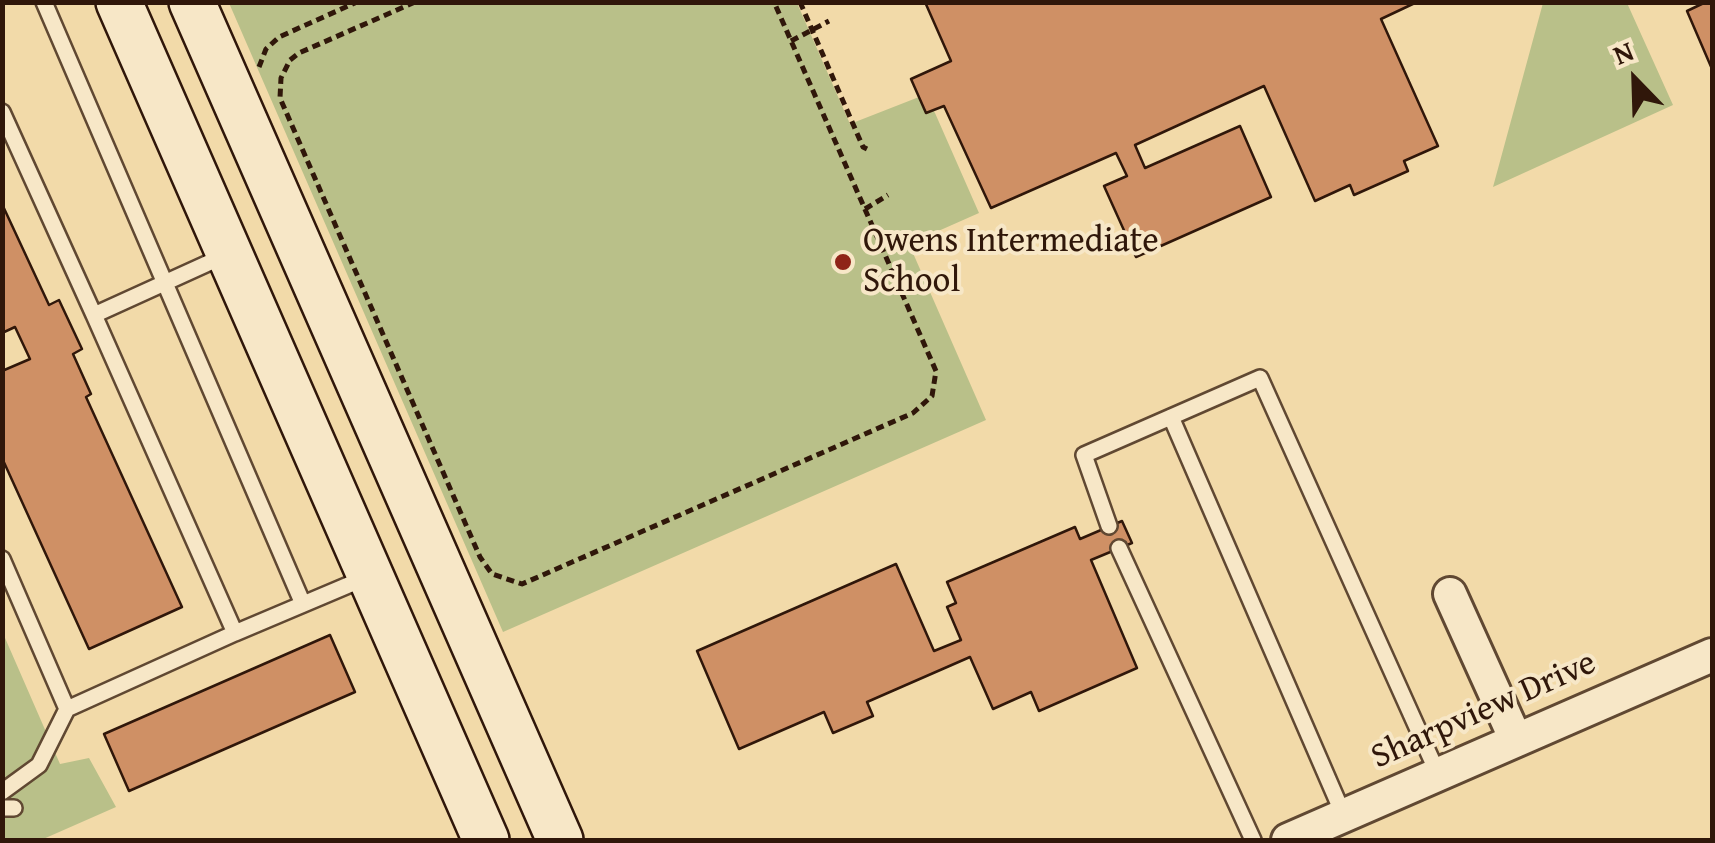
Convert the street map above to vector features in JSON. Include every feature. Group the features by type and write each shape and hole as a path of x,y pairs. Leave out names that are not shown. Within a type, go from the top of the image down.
{"main road":[{"path":"119,2 370,576 476,837 552,822 192,2"},
{"path":"230,253 290,226"}],"street":[{"path":"1450,594 1516,740"},
{"name":"Sharpview Drive","path":"1288,840 1712,655"}],"lane":[{"path":"44,2 303,604"},
{"path":"2,112 235,633"},
{"path":"94,315 230,253"},
{"path":"1110,526 1084,455 1260,378 1438,774"},
{"path":"1170,417 1344,816"},
{"path":"1119,548 1254,840"},
{"path":"2,559 67,709"},
{"path":"2,792 40,765 67,709 370,576"}],"path":[{"path":"258,69 266,49 280,37 357,2"},
{"path":"416,2 299,53 280,78 280,98 480,557 485,567 501,580 522,584 913,413 927,403 936,388 936,370 774,2"},
{"path":"800,2 867,149"},
{"path":"792,42 829,21"},
{"path":"865,208 888,195"}],"green space":[{"path":"229,3 797,3 850,124 919,97 926,113 935,113 979,213 909,244 986,420 503,632"},
{"path":"1543,3 1627,3 1673,105 1493,187"},
{"path":"2,631 60,764 89,758 116,807 41,840 3,840"}],"building":[{"path":"925,2 1417,2 1381,19 1438,146 1404,161 1408,171 1354,195 1350,185 1315,201 1264,86 1135,145 1145,168 1240,126 1271,197 1136,257 1104,186 1127,176 1116,153 991,208 944,106 926,113 911,79 951,61"},
{"path":"1712,2 1712,69 1687,11"},
{"path":"2,204 49,305 59,300 82,349 73,354 91,394 86,397 182,607 89,649 2,458 2,371 30,359 15,327 2,333"},
{"path":"1122,521 1132,543 1091,560 1137,668 1039,711 1031,692 993,709 970,657 867,702 873,716 833,733 824,712 739,749 697,651 896,564 934,651 961,640 947,607 956,603 947,582 1075,527 1080,539"},
{"path":"330,635 355,692 129,791 104,734"}],"place":[{"name":"Owens Intermediate School","path":"843,262"}]}
